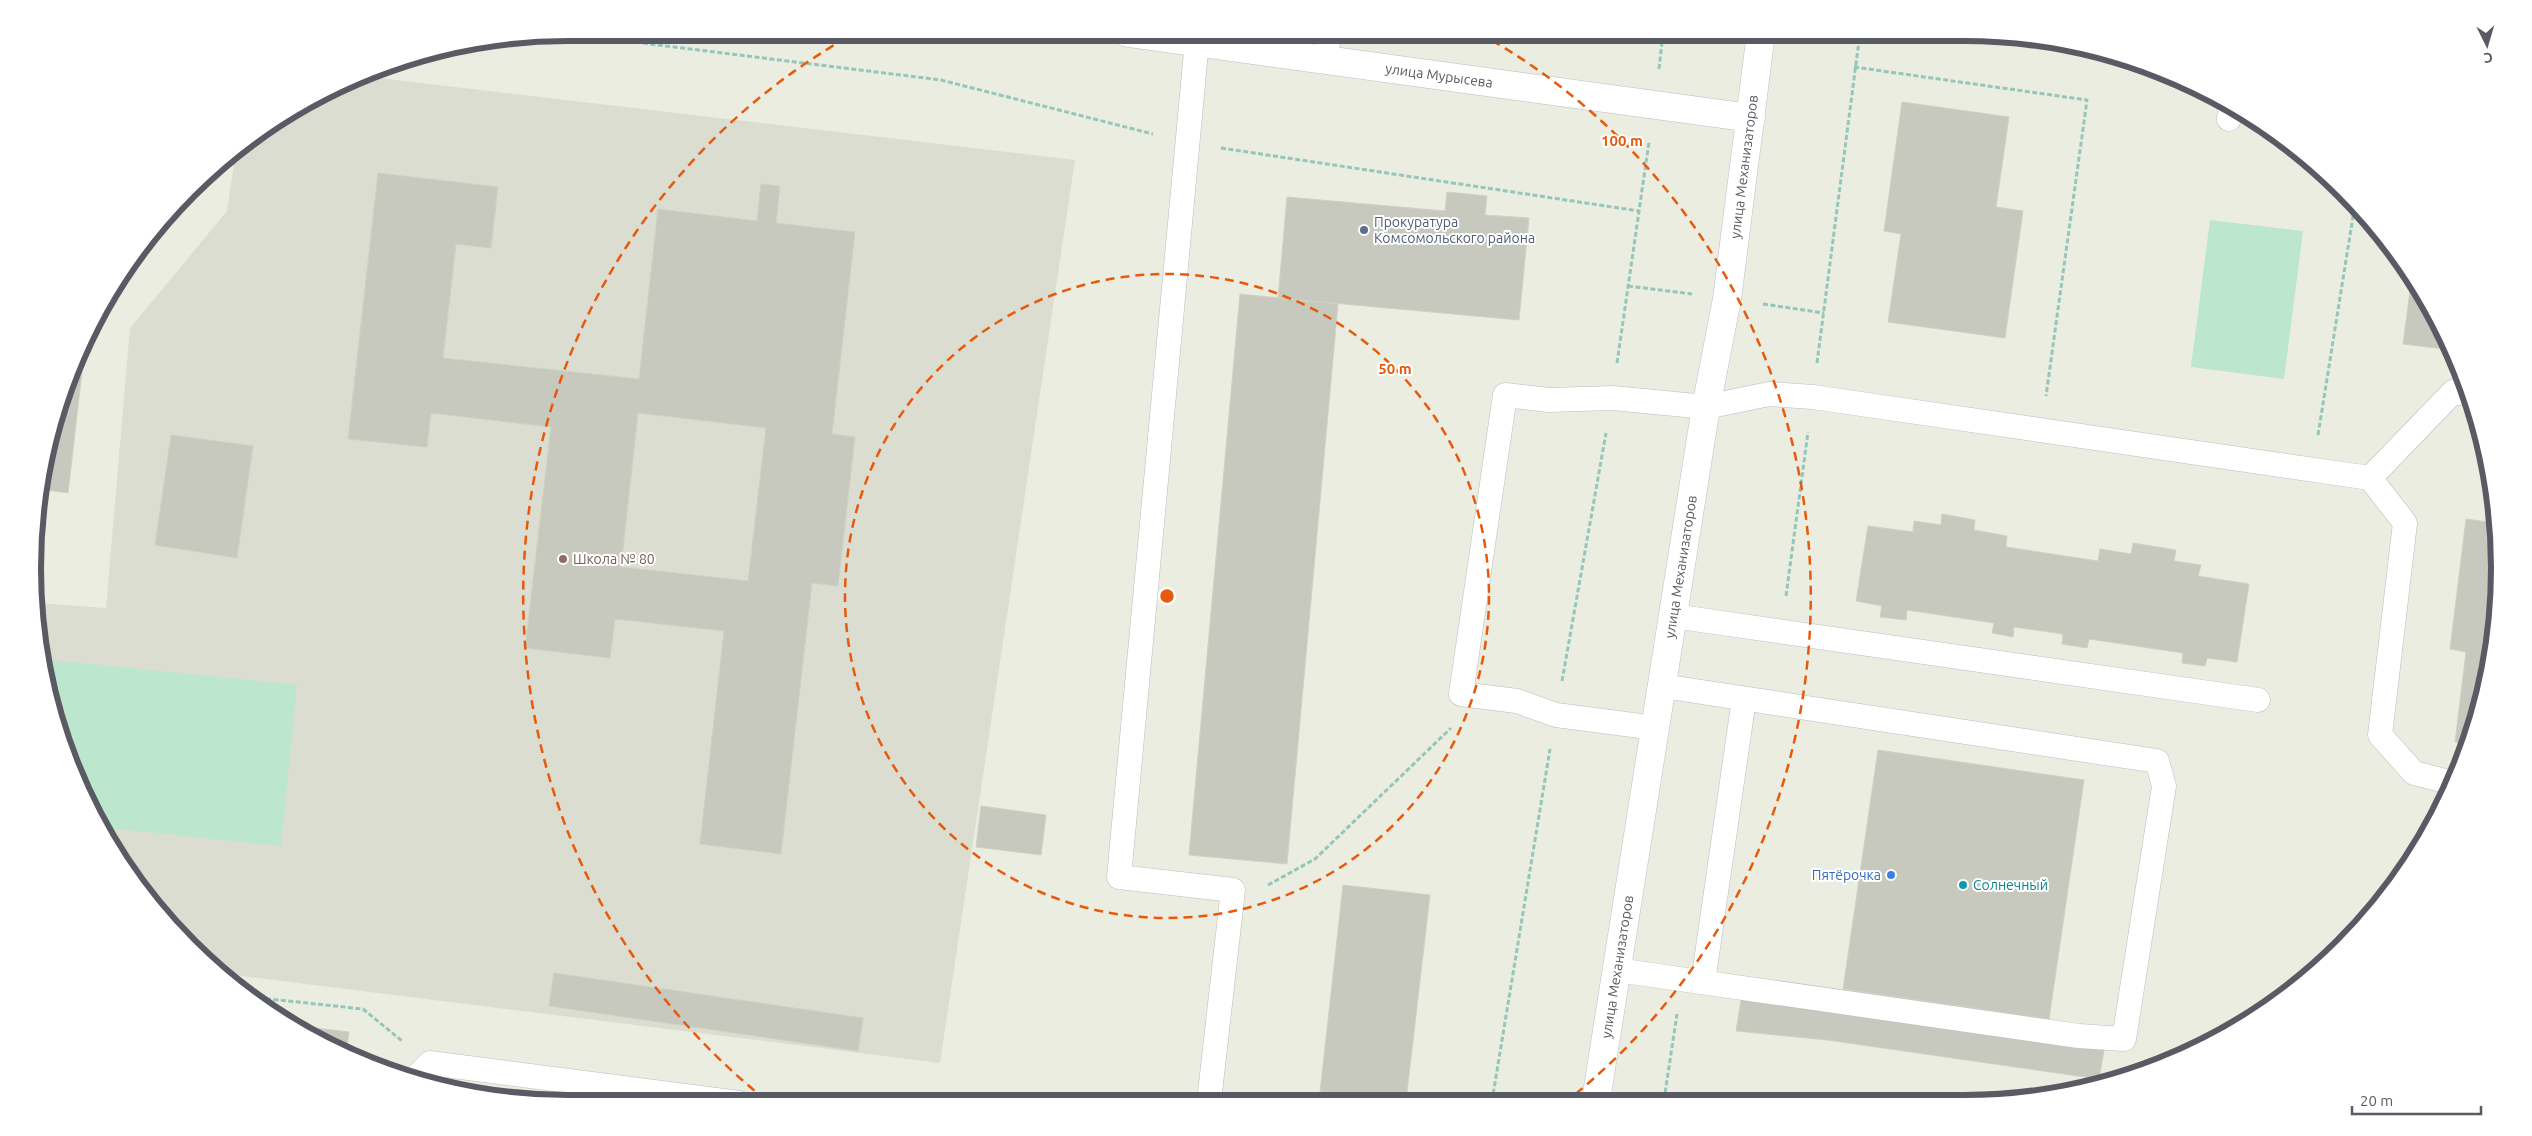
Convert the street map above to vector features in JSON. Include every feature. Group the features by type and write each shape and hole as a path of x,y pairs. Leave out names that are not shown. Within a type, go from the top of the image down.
{"main road":[{"name":"улица Мурысева","path":"1197,41 1751,118"},
{"name":"улица Механизаторов","path":"1597,1095 1706,407 1727,299 1760,41"}],"lane":[{"path":"1197,41 1119,876 1233,890 1209,1095"},
{"path":"1325,59 1328,41"},
{"path":"2370,478 2453,392 2461,393"},
{"path":"1656,728 1556,715 1517,701 1461,694 1505,395 1549,400 1612,398 1706,407 1769,394 1813,397 2370,478 2405,523 2380,735 2414,773 2446,781"},
{"path":"1673,616 2258,700"},
{"path":"1617,970 2079,1036 2124,1039 2164,786 2157,761 1662,686"},
{"path":"1693,981 1744,699"},
{"path":"422,1071 660,1095"}],"path":[{"path":"626,41 941,80 1188,142 1640,210"},
{"path":"1493,1095 1556,715 1612,398 1663,41"},
{"path":"1781,632 1858,41"},
{"path":"1854,67 2087,100 2045,406"},
{"path":"2318,436 2353,214"},
{"path":"1232,905 1315,859 1483,696"},
{"path":"1665,1095 1693,981"},
{"path":"264,998 363,1009 422,1071"}],"shaded area":[{"name":"Школа № 80","path":"375,78 1075,160 940,1063 234,975 196,940 150,889 112,831 81,770 59,704 51,671 42,603 106,608 130,328 227,211 234,161 275,130 305,112"}],"green space":[{"path":"2210,220 2303,231 2284,379 2191,367"},
{"path":"49,660 297,685 281,846 110,828 81,770 69,737 59,704"}],"building":[{"path":"1902,102 2009,117 1996,207 2023,211 2005,338 1888,322 1901,234 1884,231"},
{"path":"378,173 498,187 491,248 456,244 443,358 639,379 658,209 757,221 761,184 780,186 776,223 855,232 832,434 855,437 838,586 812,583 781,854 700,844 724,631 615,619 610,658 525,648 551,427 431,413 427,447 348,439","holes":["638,413 766,428 748,581 621,567"]},
{"path":"1447,192 1487,196 1485,215 1529,218 1519,320 1278,298 1287,197 1445,211"},
{"path":"2410,289 2443,349 2403,344"},
{"path":"1240,294 1338,304 1287,864 1189,855"},
{"path":"83,362 68,493 47,490 59,432"},
{"path":"171,435 253,446 237,558 155,545"},
{"path":"1942,514 1975,520 1974,530 2007,536 2006,547 2098,561 2100,549 2131,554 2133,543 2176,550 2174,561 2201,565 2198,576 2249,584 2237,662 2207,658 2205,666 2182,663 2183,653 2089,639 2087,648 2062,644 2063,634 2014,627 2013,637 1992,633 1994,623 1907,610 1906,620 1880,617 1882,606 1856,601 1868,526 1913,532 1914,521 1941,525"},
{"path":"2466,519 2489,522 2491,568 2486,637 2481,671 2461,743 2455,742 2466,652 2450,649"},
{"name":"Солнечный","path":"1878,750 2084,780 2049,1019 1843,989"},
{"path":"981,806 1046,815 1041,855 976,847"},
{"path":"1343,885 1430,895 1407,1095 1320,1095"},
{"path":"554,973 863,1018 858,1051 549,1006"},
{"path":"1741,1000 2104,1050 2099,1077 2094,1078 1827,1040 1736,1031"},
{"path":"312,1028 349,1032 347,1046"}],"place":[{"name":"Прокуратура Комсомольского района","path":"1364,230"},
{"name":"Школа № 80","path":"563,559"},
{"name":"Пятёрочка","path":"1891,875"},
{"name":"Солнечный","path":"1963,885"}]}
